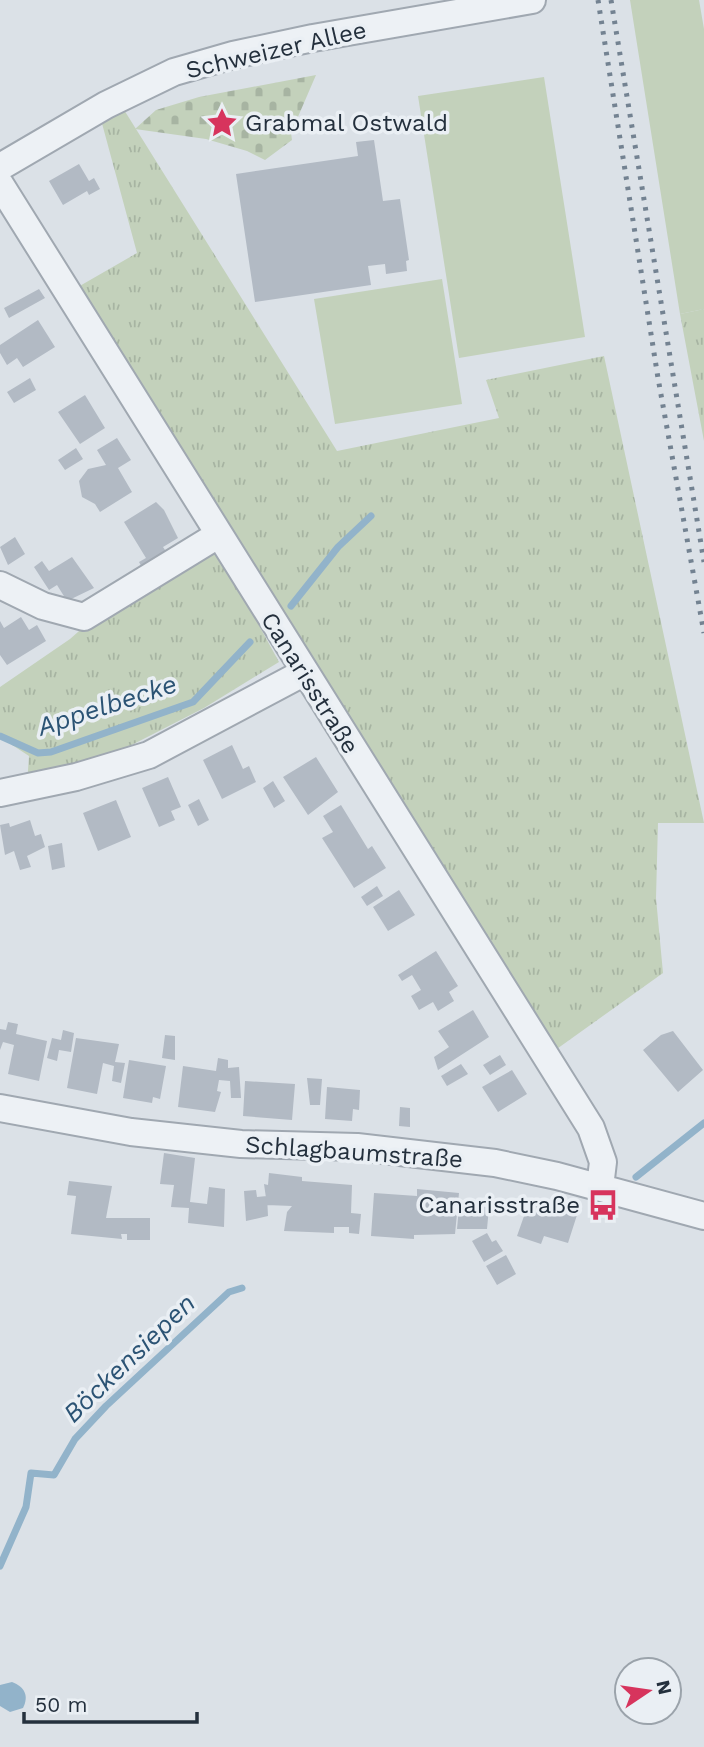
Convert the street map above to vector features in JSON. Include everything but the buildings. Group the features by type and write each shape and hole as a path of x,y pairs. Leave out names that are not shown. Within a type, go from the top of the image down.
{"street":[{"name":"Schweizer Allee","path":"0,167 106,105 174,72 233,55 313,38 532,0"},
{"name":"Canarisstraße","path":"0,184 303,673 591,1128 603,1162 600,1187"},
{"path":"0,585 43,606 84,617 218,535"},
{"path":"0,793 76,777 149,755 303,673"},
{"name":"Schlagbaumstraße","path":"0,1108 131,1132 241,1144 357,1147 495,1163 600,1187 704,1216"}],"green space":[{"path":"630,0 699,0 704,29 704,309 680,314"},
{"path":"316,75 291,133 292,140 265,160 247,151 206,139 135,129 156,110 199,97"},
{"path":"544,77 585,337 459,358 418,96"},
{"path":"121,105 337,451 499,418 486,380 604,356 704,823 658,823 656,898 663,973 554,1051 71,291 137,253 100,116"},
{"path":"442,279 462,404 335,424 314,299"},
{"path":"704,309 704,441 680,314"},
{"path":"213,541 279,662 204,708 73,775 27,785 29,756 0,737 0,687 70,639 95,617"}],"water":[{"path":"12,1682 23,1689 26,1700 23,1708 10,1712 0,1706 0,1685"}],"waterway":[{"name":"Appelbecke","path":"291,606 338,547 371,516"},
{"name":"Appelbecke","path":"0,736 38,753 51,752 193,702 250,642"},
{"name":"Böckensiepen","path":"636,1177 704,1123"},
{"name":"Böckensiepen","path":"0,1566 26,1507 31,1473 54,1475 75,1439 106,1406 229,1292 242,1288"}],"railway":[{"path":"598,0 658,378 704,633"},
{"path":"611,0 704,562"}],"place":[{"name":"Grabmal Ostwald","path":"222,123"},
{"name":"Canarisstraße","path":"603,1205"}]}
